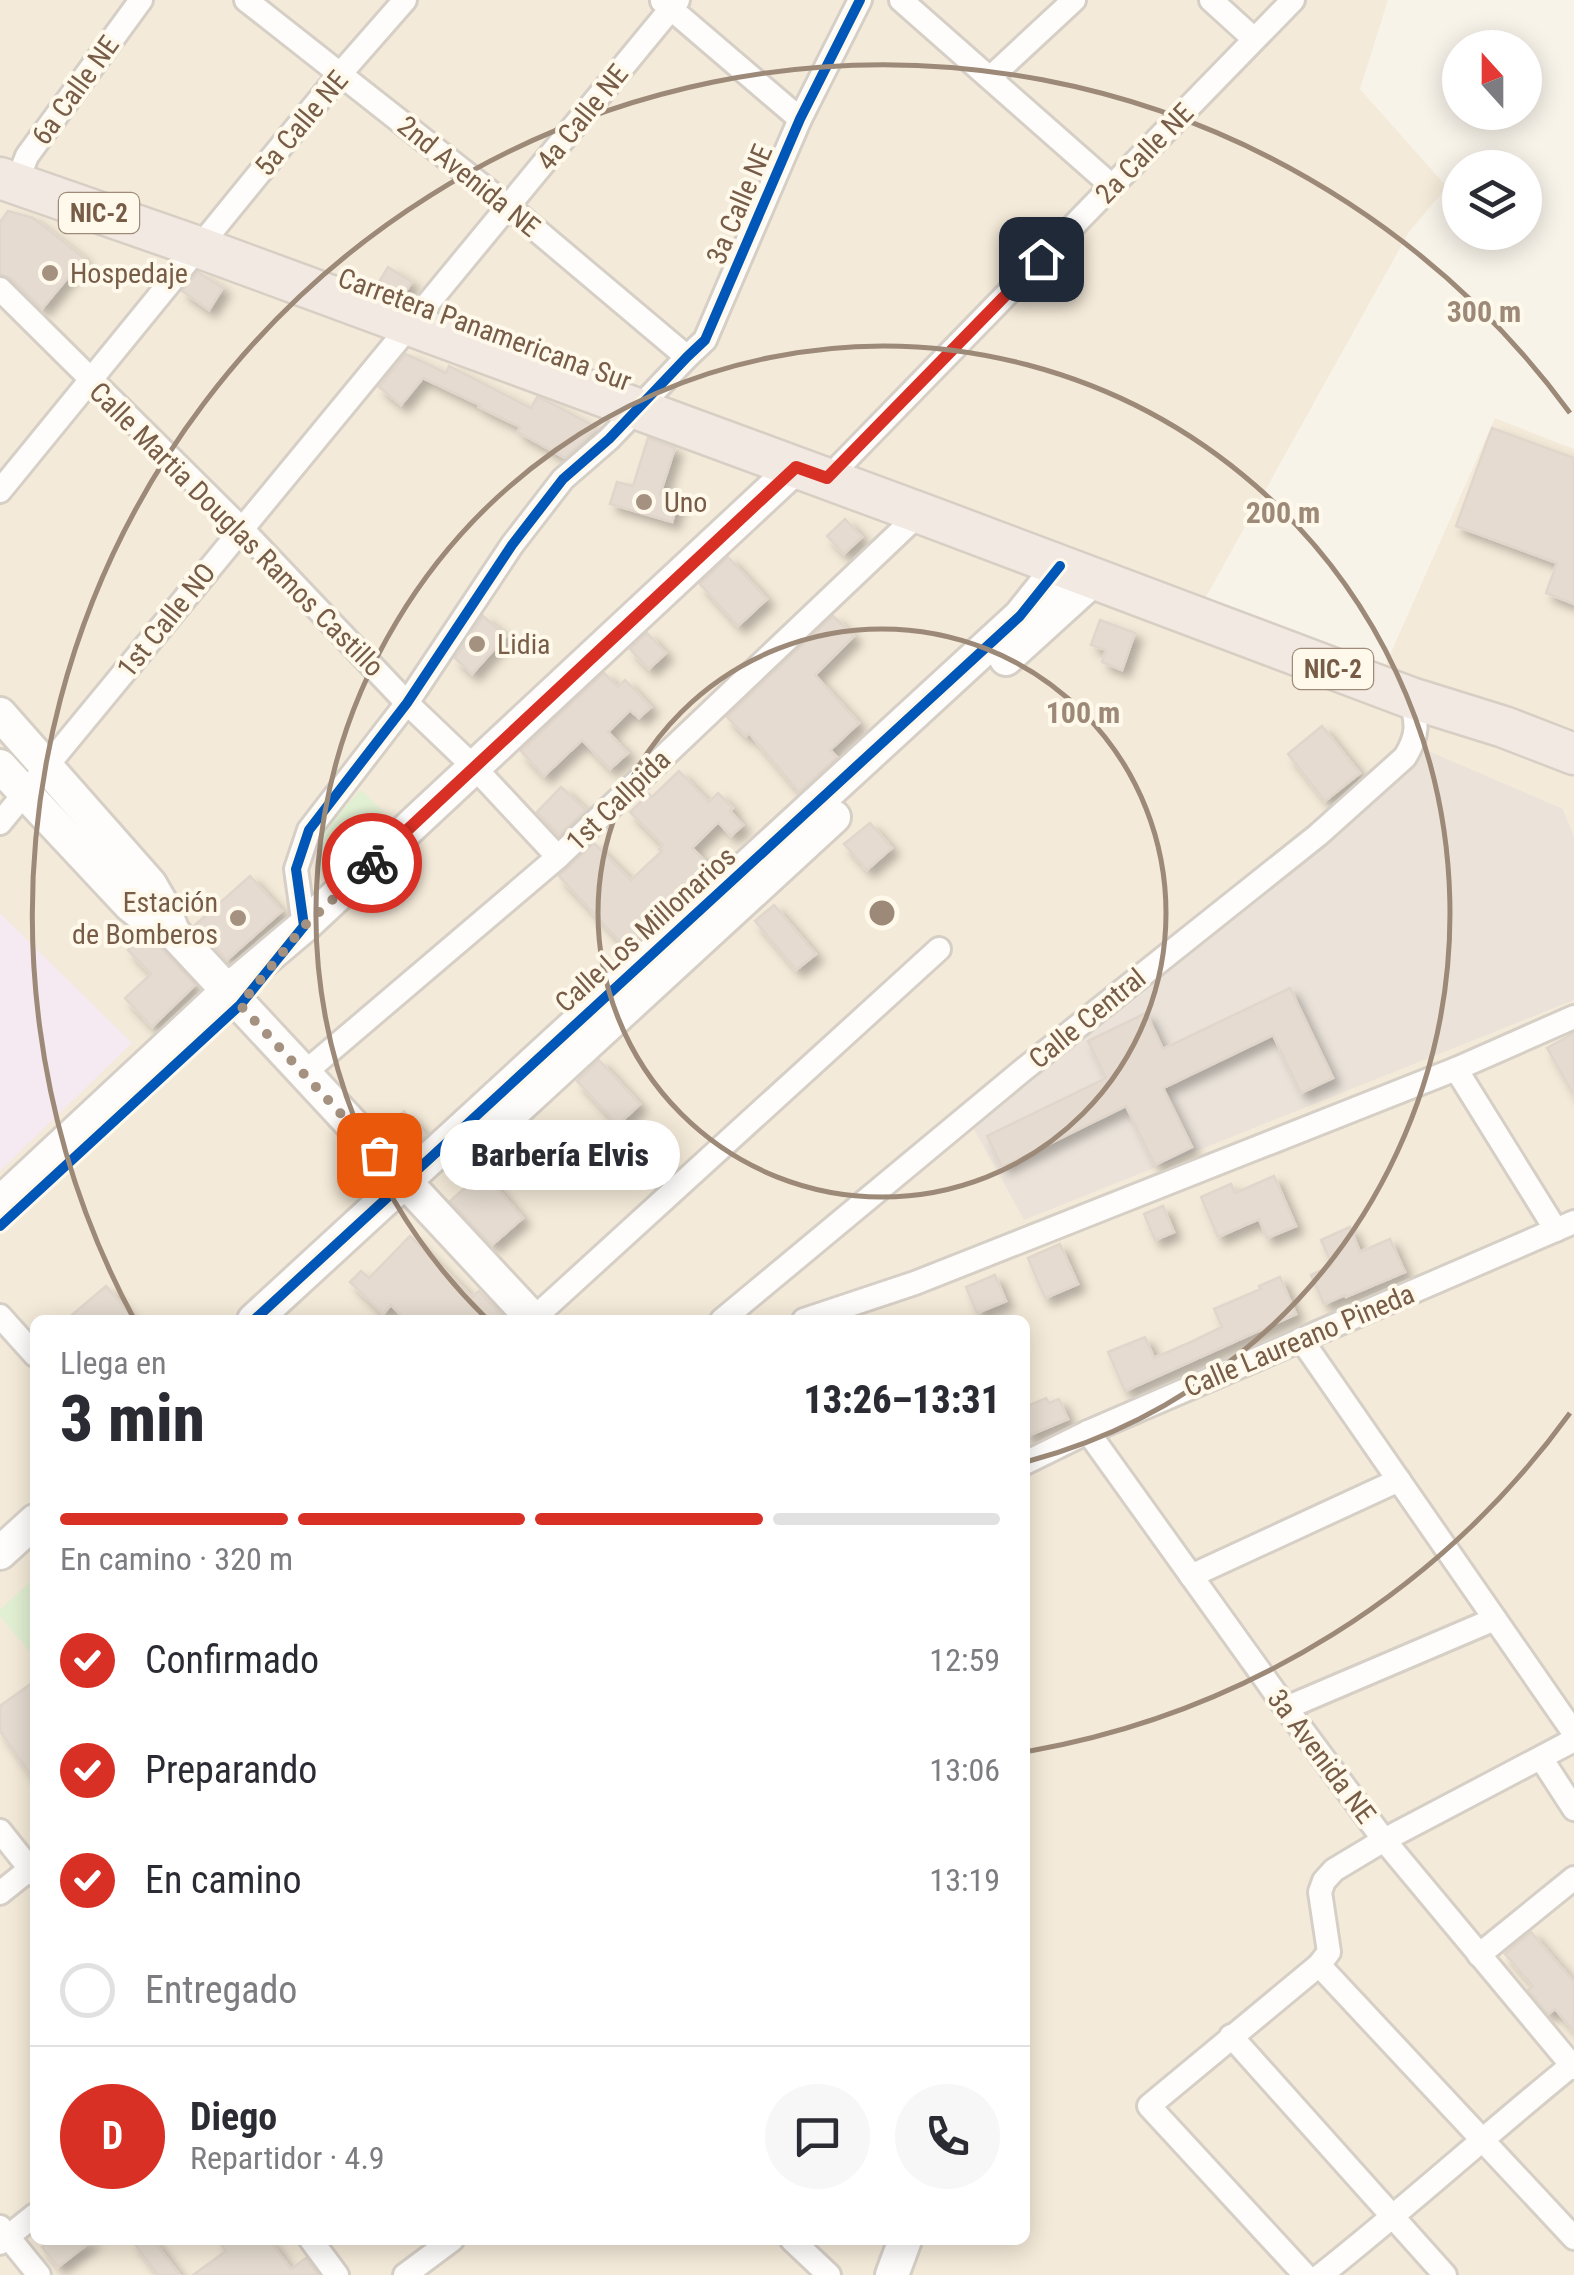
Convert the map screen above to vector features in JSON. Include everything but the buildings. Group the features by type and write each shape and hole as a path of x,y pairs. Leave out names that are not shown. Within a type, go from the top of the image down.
{"highway":[{"name":"Carretera Panamericana Sur","path":"8,181 638,409 1411,698 1574,754"}],"street":[{"name":"2nd Avenida NE","path":"246,0 508,207 686,357"},
{"name":"5a Calle NE","path":"0,491 405,0"},
{"name":"3a Calle NE","path":"304,926 296,869 308,830 407,702 512,545 563,479 609,439 705,340 800,119 860,0"},
{"path":"900,0 1112,186"},
{"path":"990,78 1074,0"},
{"path":"1211,0 1254,39"},
{"name":"2a Calle NE","path":"811,473 1112,186 1293,0"},
{"path":"670,3 800,119"},
{"name":"4a Calle NE","path":"409,325 670,3"},
{"name":"6a Calle NE","path":"8,181 130,4"},
{"name":"Calle Martia Douglas Ramos Castillo","path":"0,289 242,529 558,857"},
{"name":"1st Calle NO","path":"0,823 409,325"},
{"path":"0,1226 304,926 474,768 811,473"},
{"name":"1st Callpida","path":"304,1074 558,857 920,513"},
{"name":"Calle Los Millonarios","path":"289,1315 412,1190 1077,572"},
{"name":"Calle Central","path":"728,1315 1023,1070 1318,835 1376,783 1414,742 1417,725 1411,698"},
{"path":"0,714 150,884 173,932"},
{"path":"0,766 130,905 173,932 528,1315"},
{"path":"538,1315 939,949"},
{"path":"0,1202 234,998"},
{"path":"819,1315 915,1282 1456,1069 1574,1017"},
{"path":"1456,1069 1565,1226"},
{"name":"Calle Los Millonarios","path":"260,1315 412,1190"},
{"name":"Calle Laureano Pineda","path":"1030,1461 1302,1338 1565,1226"},
{"path":"0,1316 30,1349"},
{"path":"1302,1338 1574,1736 1542,1758 1334,1870 1320,1892 1329,1952 1149,2106 1305,2275"},
{"name":"3a Avenida NE","path":"1088,1432 1384,1840 1573,2066"},
{"path":"1191,1576 1399,1480"},
{"path":"0,1554 30,1526"},
{"path":"0,1578 30,1551"},
{"path":"1286,1708 1496,1620"},
{"path":"1542,1758 1574,1809"},
{"path":"0,1832 30,1867"},
{"path":"0,1893 30,1872"},
{"path":"1479,1955 1574,1878"},
{"path":"1319,1964 1574,2238"},
{"path":"1231,2036 1445,2275"},
{"path":"1322,2275 1573,2066"},
{"path":"30,2218 3,2235 40,2275"},
{"path":"315,2245 337,2275"},
{"path":"405,2275 445,2245"},
{"path":"797,2245 829,2275"},
{"path":"892,2275 903,2245"}],"shaded area":[{"path":"0,0 1388,0 1360,89 1442,181 1442,193 1409,232 1197,613 1377,684 1495,418 1574,449 1574,2275 0,2275"},
{"path":"1426,750 1563,809 1574,837 1574,1000 1024,1220 970,1122"},
{"path":"0,913 132,1043 0,1171"}],"green space":[{"path":"361,790 389,817 332,877 317,869 319,834"},
{"path":"30,1582 30,1652 0,1616 0,1610"}],"cycle path":[{"path":"0,1226 240,1005 304,926 296,869 309,830 407,703 512,545 563,479 609,439 705,340 800,119 860,0"},
{"path":"259,1315 1020,616 1060,566"}],"way so far":[{"path":"372,863 304,926 240,1005 379,1155"}],"place":[{"name":"Hospedaje","path":"50,273"},
{"name":"Uno","path":"644,502"},
{"name":"Lidia","path":"477,644"},
{"name":"Estación de Bomberos","path":"238,918"},
{"name":"Barbería Elvis","path":"379,1155"}],"route":[{"path":"372,863 796,467 827,478 1041,259"}]}
